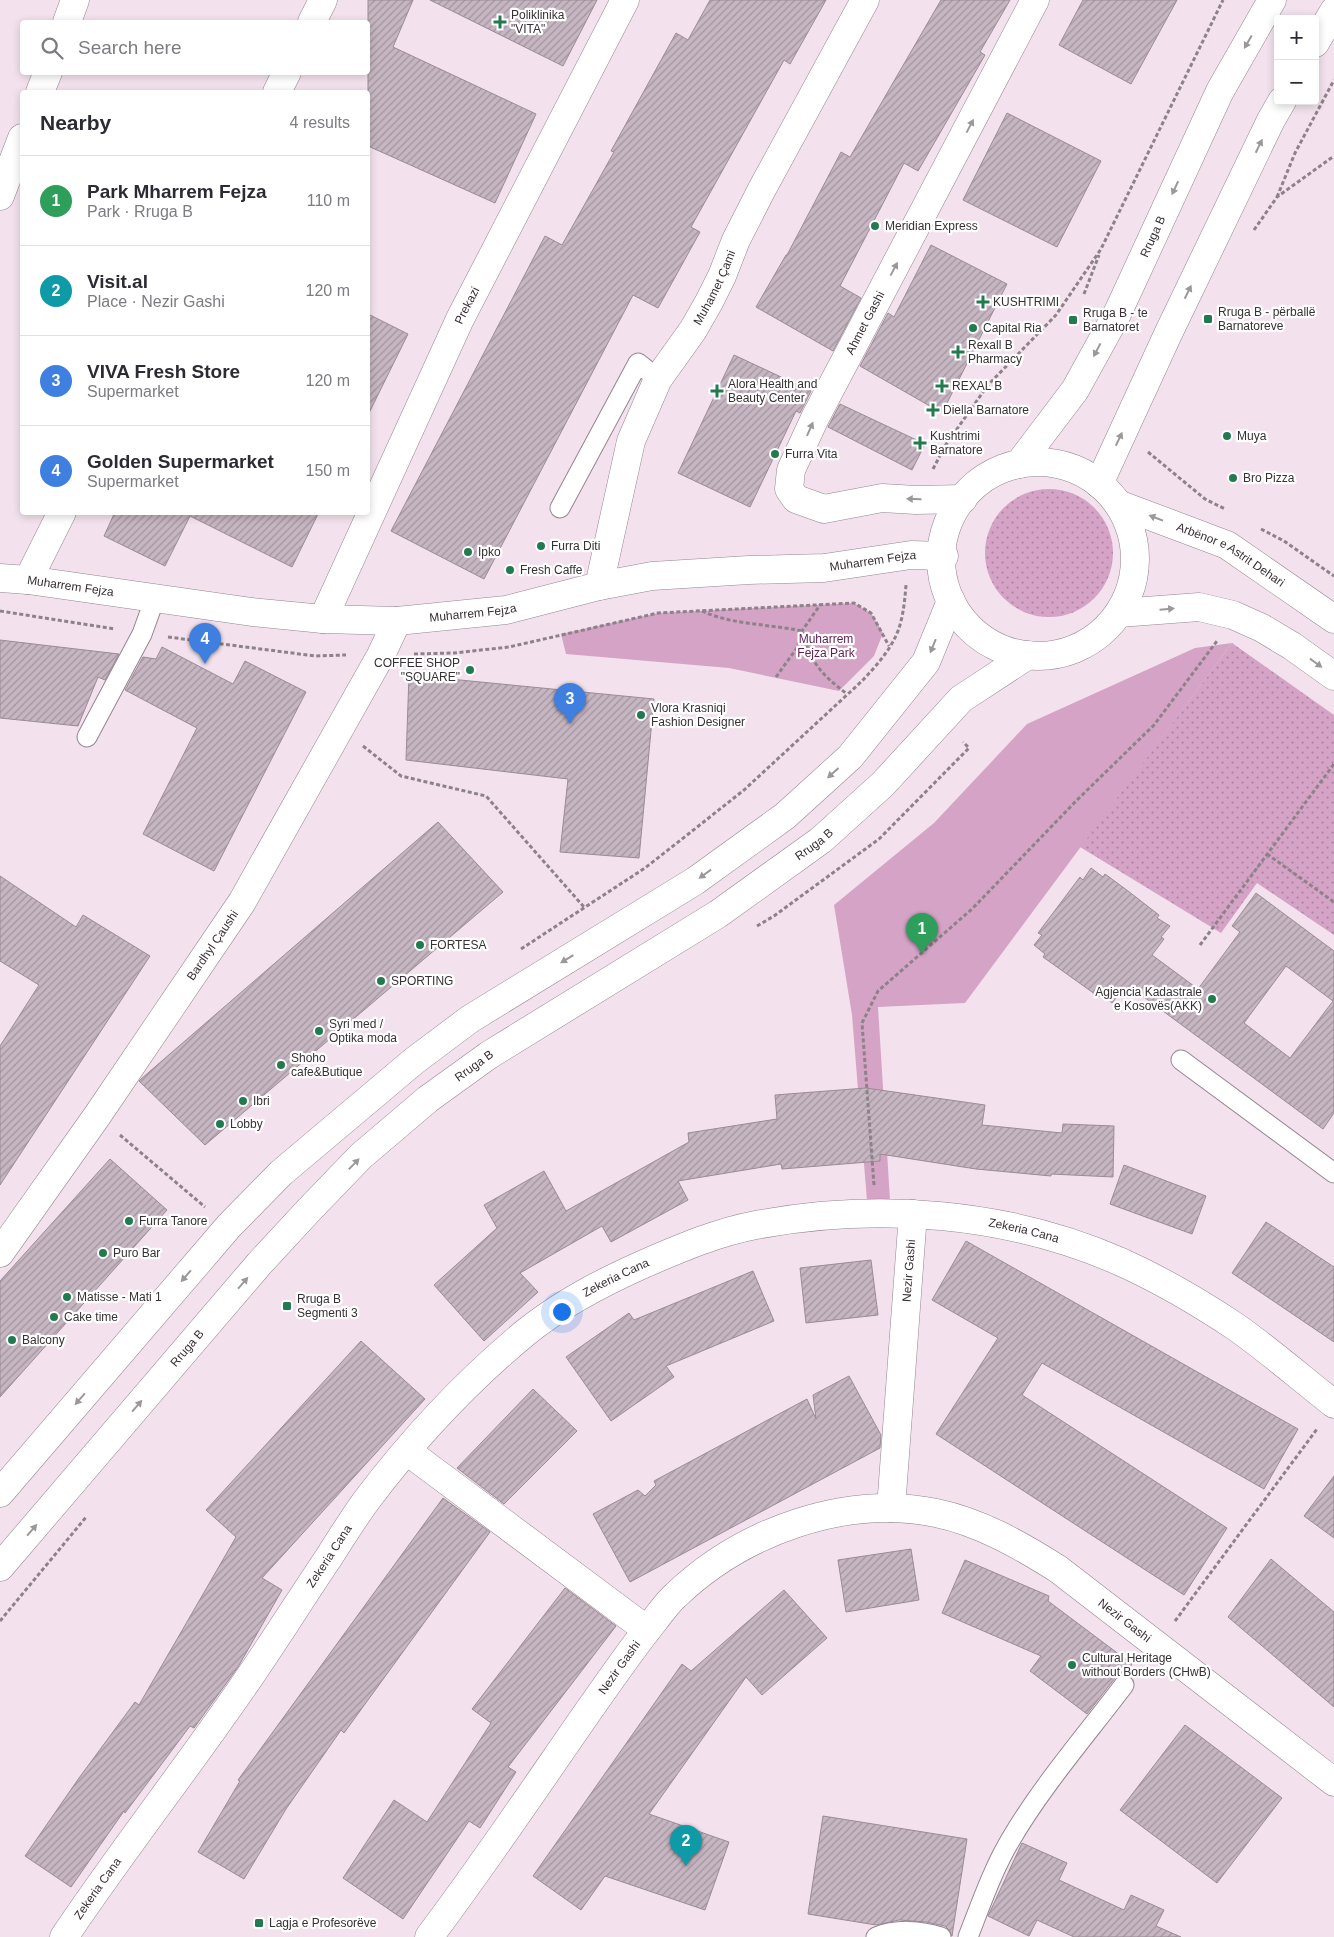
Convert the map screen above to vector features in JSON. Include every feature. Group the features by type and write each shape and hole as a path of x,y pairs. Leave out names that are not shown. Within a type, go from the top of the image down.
{"street":[{"path":"68,20 75,0"},
{"path":"313,20 323,0"},
{"name":"Prekazi","path":"323,618 460,319 625,0"},
{"name":"Muhamet Çami","path":"599,586 631,441 658,379 693,330 710,302 736,240 762,189 864,0"},
{"name":"Ahmet Gashi","path":"963,498 916,500 882,498 824,509 796,499 789,489 791,470 815,418 1036,0"},
{"name":"Rruga B","path":"1019,464 1075,390 1118,312 1220,91 1272,0"},
{"path":"1319,36 1334,11"},
{"path":"41,90 47,75"},
{"path":"278,90 286,75"},
{"path":"1099,484 1168,334 1280,105"},
{"path":"0,196 20,143"},
{"path":"1047,462 1066,466 1084,473 1099,484 1118,504 1131,530 1135,558 1132,587 1119,613 1100,634 1081,646 1050,655 1028,655 1009,651 980,636 962,618 951,601 943,574 944,556 942,551 947,527 963,498 973,487 989,476 1002,469 1019,464 1047,462"},
{"name":"Arbënor e Astrit Dehari","path":"1118,504 1227,545 1334,619"},
{"path":"28,580 60,515"},
{"name":"Muharrem Fejza","path":"0,578 28,580 252,612 323,618 397,621 506,610 599,586 652,576 824,568 911,555 944,556"},
{"path":"0,1493 229,1226 281,1173 414,1061 463,1024 695,882 785,816 850,758 926,662 951,601"},
{"path":"1119,613 1199,607 1233,614 1262,628 1292,646 1334,676"},
{"name":"Bardhyl Çaushi","path":"0,1253 97,1116 242,902 381,655 397,621"},
{"name":"Rruga B","path":"0,1567 259,1264 361,1156 428,1099 489,1055 718,914 821,840 883,784 961,698 1028,655"},
{"name":"Zekeria Cana","path":"64,1937 242,1688 365,1502 407,1451 460,1394 526,1332 572,1299 615,1277 684,1247 752,1226 807,1217 876,1213 912,1214 981,1221 1052,1237 1121,1262 1182,1294 1238,1328 1328,1413"},
{"name":"Nezir Gashi","path":"891,1508 912,1214"},
{"path":"407,1451 647,1630"},
{"name":"Nezir Gashi","path":"429,1937 647,1630 674,1596 702,1572 733,1551 770,1534 808,1520 853,1510 891,1508 936,1513 980,1526 1020,1546 1058,1569 1334,1782"}],"lane":[{"path":"560,508 638,362 658,379"},
{"path":"87,737 142,634 155,598"},
{"path":"1181,1060 1334,1173"},
{"path":"968,1937 984,1896 1010,1840 1037,1800 1124,1685"},
{"path":"876,1937 887,1932 910,1931 941,1937"}],"path":[{"path":"1084,294 1101,249 1223,0"},
{"path":"1248,238 1277,197 1295,153 1334,80"},
{"path":"1277,197 1334,156"},
{"path":"916,500 945,446 988,385 1056,315 1101,249"},
{"path":"1145,449 1163,466"},
{"path":"880,662 901,622 911,555"},
{"path":"0,611 142,634 315,656 454,653 509,647 658,614 854,603 871,613 889,647"},
{"path":"776,677 797,648 802,631 821,604"},
{"path":"701,611 714,617 802,631"},
{"path":"802,631 816,666 847,694"},
{"path":"876,1213 862,1023 878,991 972,909 1077,800 1154,725 1220,636"},
{"path":"340,728 401,776 486,796 584,908"},
{"path":"1200,945 1334,764"},
{"path":"1267,854 1334,902"},
{"path":"97,1116 229,1226"},
{"path":"1157,1645 1328,1413"}],"green space":[{"path":"1049,489 1062,490 1074,494 1094,508 1108,528 1112,540 1112,566 1108,578 1094,598 1074,612 1062,616 1049,617 1036,616 1024,612 1004,598 990,578 986,566 985,553 986,540 990,528 1004,508 1024,494 1036,490"},
{"name":"Muharrem Fejza Park","path":"854,603 871,613 883,633 874,656 839,691 729,668 566,654 561,634 658,613"},
{"path":"1232,643 1334,715 1334,935 1257,883 1221,933 1080,847"},
{"path":"1232,643 965,1003 878,1007 890,1200 867,1201 852,1015 834,905 934,823 1027,724 1195,648"}],"building":[{"path":"368,0 413,0 393,47 536,114 495,203 370,147 370,90 368,90 368,75 370,75 370,20 368,20"},
{"path":"430,0 597,0 563,66"},
{"path":"710,0 826,0 790,64 784,60 691,227 700,232 658,308 633,295 484,579 391,531 545,236 562,245 614,152 611,151 676,33 688,40"},
{"path":"941,0 1010,0 980,52 985,55 918,171 904,163 840,286 861,298 833,351 756,307 787,255 841,152 850,157"},
{"path":"1083,0 1177,0 1131,84 1059,45"},
{"path":"1007,113 1101,161 1057,247 963,200"},
{"path":"931,245 1007,284 942,413 860,366 888,313 894,317"},
{"path":"370,315 408,334 370,411"},
{"path":"734,355 811,391 800,413 796,411 750,507 678,473"},
{"path":"840,404 925,444 912,470 828,427"},
{"path":"114,515 318,515 292,567 190,516 165,566 104,536"},
{"path":"0,640 119,654 105,680 98,677 78,726 0,718"},
{"path":"162,647 233,684 245,661 306,692 214,871 143,834 197,728 125,690 143,657 156,659"},
{"path":"409,675 654,699 639,858 560,852 568,779 406,760"},
{"path":"438,822 503,892 205,1145 139,1081"},
{"name":"Agjencia Kadastrale e Kosovës(AKK)","path":"1091,868 1103,877 1105,874 1159,915 1157,918 1170,926 1161,937 1164,939 1152,955 1198,989 1240,932 1232,926 1256,893 1334,951 1334,1113 1323,1129 1129,986 1112,1003 1101,994 1099,997 1043,957 1045,954 1034,945 1042,935 1038,933 1080,877 1083,880","holes":["1286,966 1333,1001 1290,1058 1244,1023"]},
{"path":"0,876 76,927 83,915 150,956 0,1185 0,1046 39,985 0,961"},
{"path":"866,1088 985,1105 982,1125 1062,1133 1063,1124 1114,1126 1113,1177 1051,1174 1051,1176 976,1169 880,1154 880,1161 782,1169 781,1164 678,1181 688,1200 611,1242 602,1226 520,1273 538,1292 484,1341 434,1285 497,1228 484,1205 544,1171 566,1211 689,1142 688,1133 777,1119 775,1095"},
{"path":"110,1159 167,1210 0,1397 0,1281"},
{"path":"1124,1165 1206,1196 1192,1234 1110,1204"},
{"path":"1266,1222 1334,1267 1334,1342 1232,1273"},
{"path":"966,1241 1298,1429 1264,1489 1042,1363 1022,1395 1227,1528 1184,1595 936,1434 998,1338 932,1300"},
{"path":"871,1260 878,1315 806,1323 800,1268"},
{"path":"753,1271 774,1321 666,1366 674,1377 611,1421 566,1357 629,1313 634,1320"},
{"path":"361,1341 425,1399 262,1578 282,1590 238,1667 194,1728 190,1726 125,1813 124,1811 71,1887 25,1856 135,1702 139,1705 236,1537 206,1510"},
{"path":"849,1376 881,1435 880,1448 630,1582 593,1514 638,1490 645,1496 656,1485 654,1481 807,1399 816,1419 813,1395"},
{"path":"533,1389 577,1431 504,1504 457,1468"},
{"path":"1334,1476 1334,1538 1304,1516"},
{"path":"443,1498 490,1532 344,1733 341,1730 286,1809 244,1879 198,1852 240,1781 238,1780"},
{"path":"911,1549 919,1600 846,1612 838,1560"},
{"path":"1271,1559 1334,1612 1334,1707 1228,1617"},
{"path":"965,1560 1049,1596 1048,1601 1132,1664 1125,1674 1115,1678 1087,1714 1030,1671 1041,1656 942,1613"},
{"path":"565,1588 616,1626 508,1767 516,1772 480,1828 469,1821 403,1919 343,1878 394,1800 427,1822 491,1723 472,1709"},
{"path":"784,1590 827,1638 762,1695 746,1677 649,1814 729,1842 705,1910 605,1876 581,1910 533,1876 682,1664 691,1671"},
{"path":"1185,1725 1282,1798 1217,1883 1120,1810"},
{"path":"823,1816 967,1839 952,1936 945,1926 926,1922 899,1920 876,1925 808,1914"},
{"path":"1022,1843 1067,1863 1059,1880 1124,1910 1131,1895 1164,1910 1156,1926 1181,1937 1074,1937 1037,1920 1029,1936 988,1916"}],"place":[{"name":"Poliklinika \"VITA\"","path":"500,22"},
{"name":"Meridian Express","path":"875,226"},
{"name":"KUSHTRIMI","path":"983,302"},
{"name":"Rruga B - përballë Barnatoreve","path":"1208,319"},
{"name":"Rruga B - te Barnatoret","path":"1073,320"},
{"name":"Capital Ria","path":"973,328"},
{"name":"Rexall B Pharmacy","path":"958,352"},
{"name":"REXAL B","path":"942,386"},
{"name":"Alora Health and Beauty Center","path":"717,391"},
{"name":"Diella Barnatore","path":"933,410"},
{"name":"Muya","path":"1227,436"},
{"name":"Kushtrimi Barnatore","path":"920,443"},
{"name":"Furra Vita","path":"775,454"},
{"name":"Bro Pizza","path":"1233,478"},
{"name":"Furra Diti","path":"541,546"},
{"name":"Ipko","path":"468,552"},
{"name":"Fresh Caffe","path":"510,570"},
{"name":"Golden Supermarket","path":"205,664"},
{"name":"COFFEE SHOP \"SQUARE\"","path":"470,670"},
{"name":"Vlora Krasniqi Fashion Designer","path":"641,715"},
{"name":"VIVA Fresh Store","path":"570,724"},
{"name":"FORTESA","path":"420,945"},
{"name":"Park Mharrem Fejza","path":"922,954"},
{"name":"SPORTING","path":"381,981"},
{"name":"Agjencia Kadastrale e Kosovës(AKK)","path":"1212,999"},
{"name":"Syri med / Optika moda","path":"319,1031"},
{"name":"Shoho cafe&Butique","path":"281,1065"},
{"name":"Ibri","path":"243,1101"},
{"name":"Lobby","path":"220,1124"},
{"name":"Furra Tanore","path":"129,1221"},
{"name":"Puro Bar","path":"103,1253"},
{"name":"Matisse - Mati 1","path":"67,1297"},
{"name":"Rruga B Segmenti 3","path":"287,1306"},
{"name":"Cake time","path":"54,1317"},
{"name":"Balcony","path":"12,1340"},
{"name":"Cultural Heritage without Borders (CHwB)","path":"1072,1665"},
{"name":"Visit.al","path":"686,1866"},
{"name":"Lagja e Profesorëve","path":"259,1923"}]}
